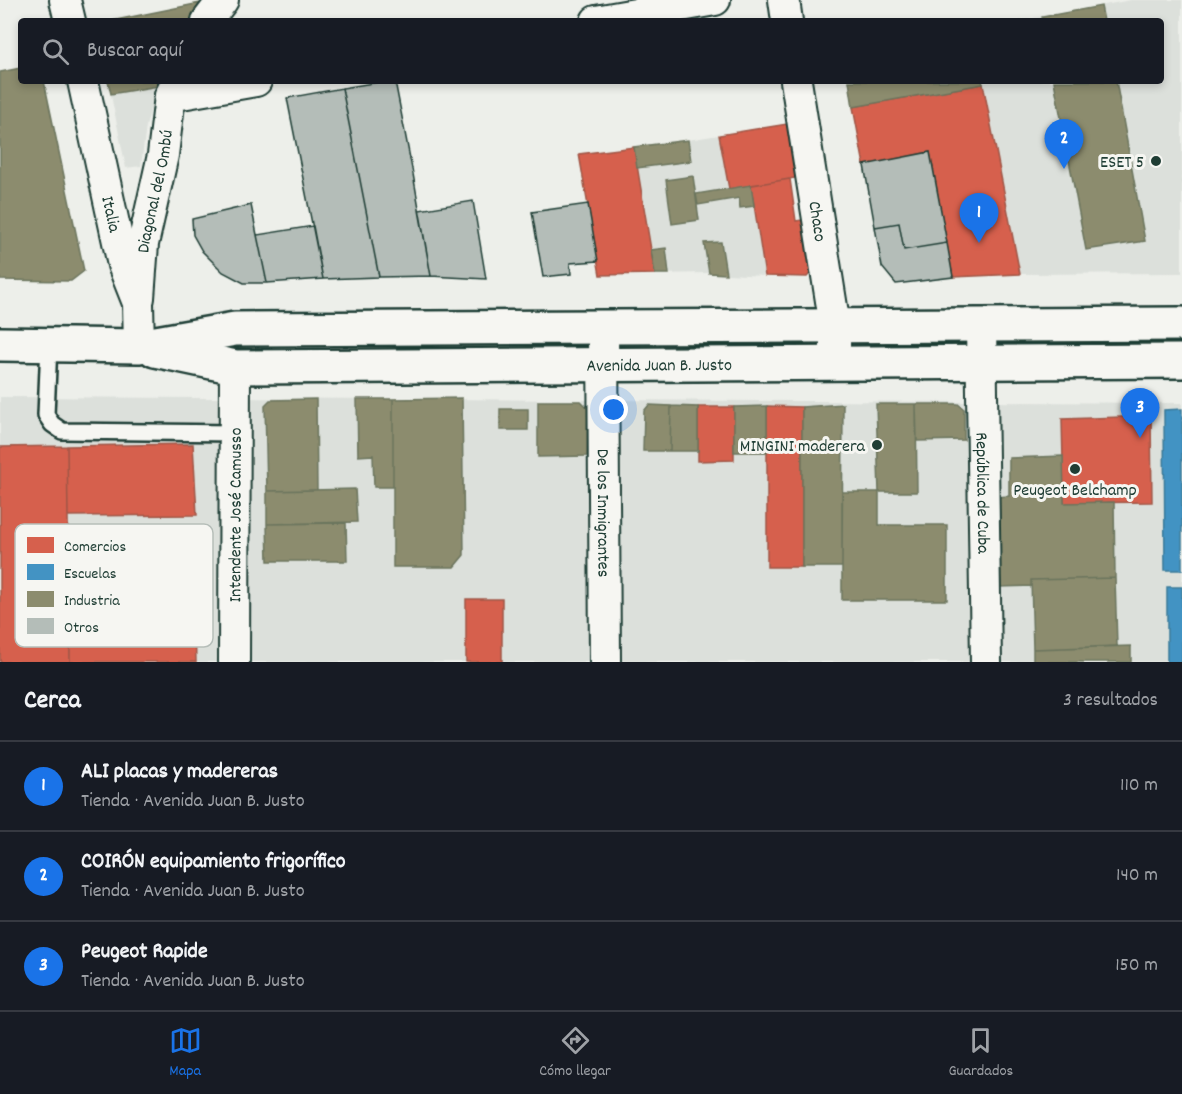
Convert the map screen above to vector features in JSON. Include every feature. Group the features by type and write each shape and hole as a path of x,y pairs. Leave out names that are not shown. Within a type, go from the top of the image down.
{"main road":[{"name":"Avenida Juan B. Justo","path":"139,346 235,329 1182,324"},
{"name":"Avenida Juan B. Justo","path":"0,344 139,346 235,367 1182,361"}],"street":[{"path":"65,0 69,18"},
{"path":"209,18 223,0"},
{"path":"613,18 715,0"},
{"path":"784,0 787,18"},
{"name":"Italia","path":"84,84 123,265 138,303 139,346"},
{"path":"174,89 225,84"},
{"name":"Chaco","path":"796,84 834,326 835,363"},
{"name":"Diagonal del Ombú","path":"138,303 143,244 174,89"},
{"name":"República de Cuba","path":"981,325 986,662"},
{"name":"De los Inmigrantes","path":"603,327 605,662"},
{"name":"Intendente José Camusso","path":"234,662 235,367"}],"lane":[{"path":"49,344 46,415 52,424 62,431 235,433"}],"shaded area":[{"path":"1131,0 1182,0 1182,273 1020,274 983,84 1164,84 1164,18 1034,18"},
{"path":"109,84 158,84 146,126 141,166 126,168"},
{"path":"849,84 983,84 853,107"},
{"path":"793,123 751,185 765,276 709,273 655,274 634,147"},
{"path":"0,397 1182,403 1182,662 0,662"}],"building: Comercios":[{"path":"983,84 1020,274 953,277 930,152 864,165 853,107"},
{"path":"793,123 801,177 729,189 719,135"},
{"path":"634,147 655,274 600,275 579,154"},
{"path":"790,179 796,221 808,219 814,269 807,277 765,276 751,185"},
{"path":"767,406 802,407 802,567 767,567"},
{"path":"698,407 734,407 734,460 698,461"},
{"path":"1151,416 1152,502 1064,503 1062,419"},
{"path":"193,444 197,515 68,516 67,446"},
{"path":"67,446 68,524 15,524 15,647 70,647 70,662 0,662 0,447"},
{"path":"466,599 502,599 502,662 466,662"},
{"path":"70,647 196,647 196,662 70,662"}],"building: Escuelas":[{"path":"1182,409 1182,570 1165,570 1164,410"},
{"path":"1167,587 1182,587 1182,662 1167,662"}],"building: Industria":[{"path":"200,3 192,18 126,18"},
{"path":"1101,6 1103,18 1042,18"},
{"path":"18,69 18,84 45,84 84,271 71,281 0,280 0,72"},
{"path":"109,84 158,84 158,86 111,94"},
{"path":"849,84 983,84 853,107"},
{"path":"1055,84 1117,84 1145,241 1086,250"},
{"path":"688,140 691,161 637,168 634,147"},
{"path":"693,176 699,220 672,224 666,180"},
{"path":"751,185 754,206 740,208 739,198 698,205 696,194"},
{"path":"721,242 726,274 709,273 704,243"},
{"path":"666,248 669,274 655,274 651,250"},
{"path":"462,398 464,555 454,567 393,567 393,399"},
{"path":"316,399 317,490 267,491 265,405 270,400"},
{"path":"357,399 393,399 393,487 374,487 373,455 358,456"},
{"path":"538,401 581,401 588,408 587,456 538,457"},
{"path":"843,404 842,567 802,567 802,407"},
{"path":"876,404 916,404 917,492 879,492"},
{"path":"916,404 958,404 964,409 964,440 917,441"},
{"path":"649,405 671,406 670,451 643,451 644,411"},
{"path":"671,406 698,407 698,451 670,451"},
{"path":"767,406 767,452 734,452 734,407"},
{"path":"500,409 528,409 528,430 500,430"},
{"path":"1063,456 1064,503 1114,502 1115,578 1031,580 1031,586 998,587 996,497 1009,496 1009,458"},
{"path":"355,489 357,522 267,524 267,491"},
{"path":"842,492 879,492 879,525 947,525 947,600 842,600"},
{"path":"346,523 347,561 268,561 267,524"},
{"path":"1115,578 1117,646 1033,649 1031,580"},
{"path":"1131,646 1131,662 1033,662 1033,649"}],"building: Otros":[{"path":"367,84 396,84 431,276 379,277 342,88"},
{"path":"342,88 379,277 323,279 287,98"},
{"path":"930,152 947,243 904,250 899,223 875,227 864,165"},
{"path":"473,201 486,279 431,276 419,210"},
{"path":"588,204 598,261 570,263 571,274 543,277 532,212"},
{"path":"251,205 267,283 244,283 223,272 202,251 193,235 192,219"},
{"path":"899,223 904,250 947,243 953,277 896,284 882,267 875,227"},
{"path":"313,226 323,279 267,283 257,235"}],"place":[{"name":"ESET 5","path":"1156,161"},
{"name":"COIRÓN equipamiento frigorífico","path":"1064,169"},
{"name":"ALI placas y madereras","path":"979,243"},
{"name":"Peugeot Rapide","path":"1140,438"},
{"name":"MINGINI maderera","path":"877,445"},
{"name":"Peugeot Belchamp","path":"1075,469"}]}
